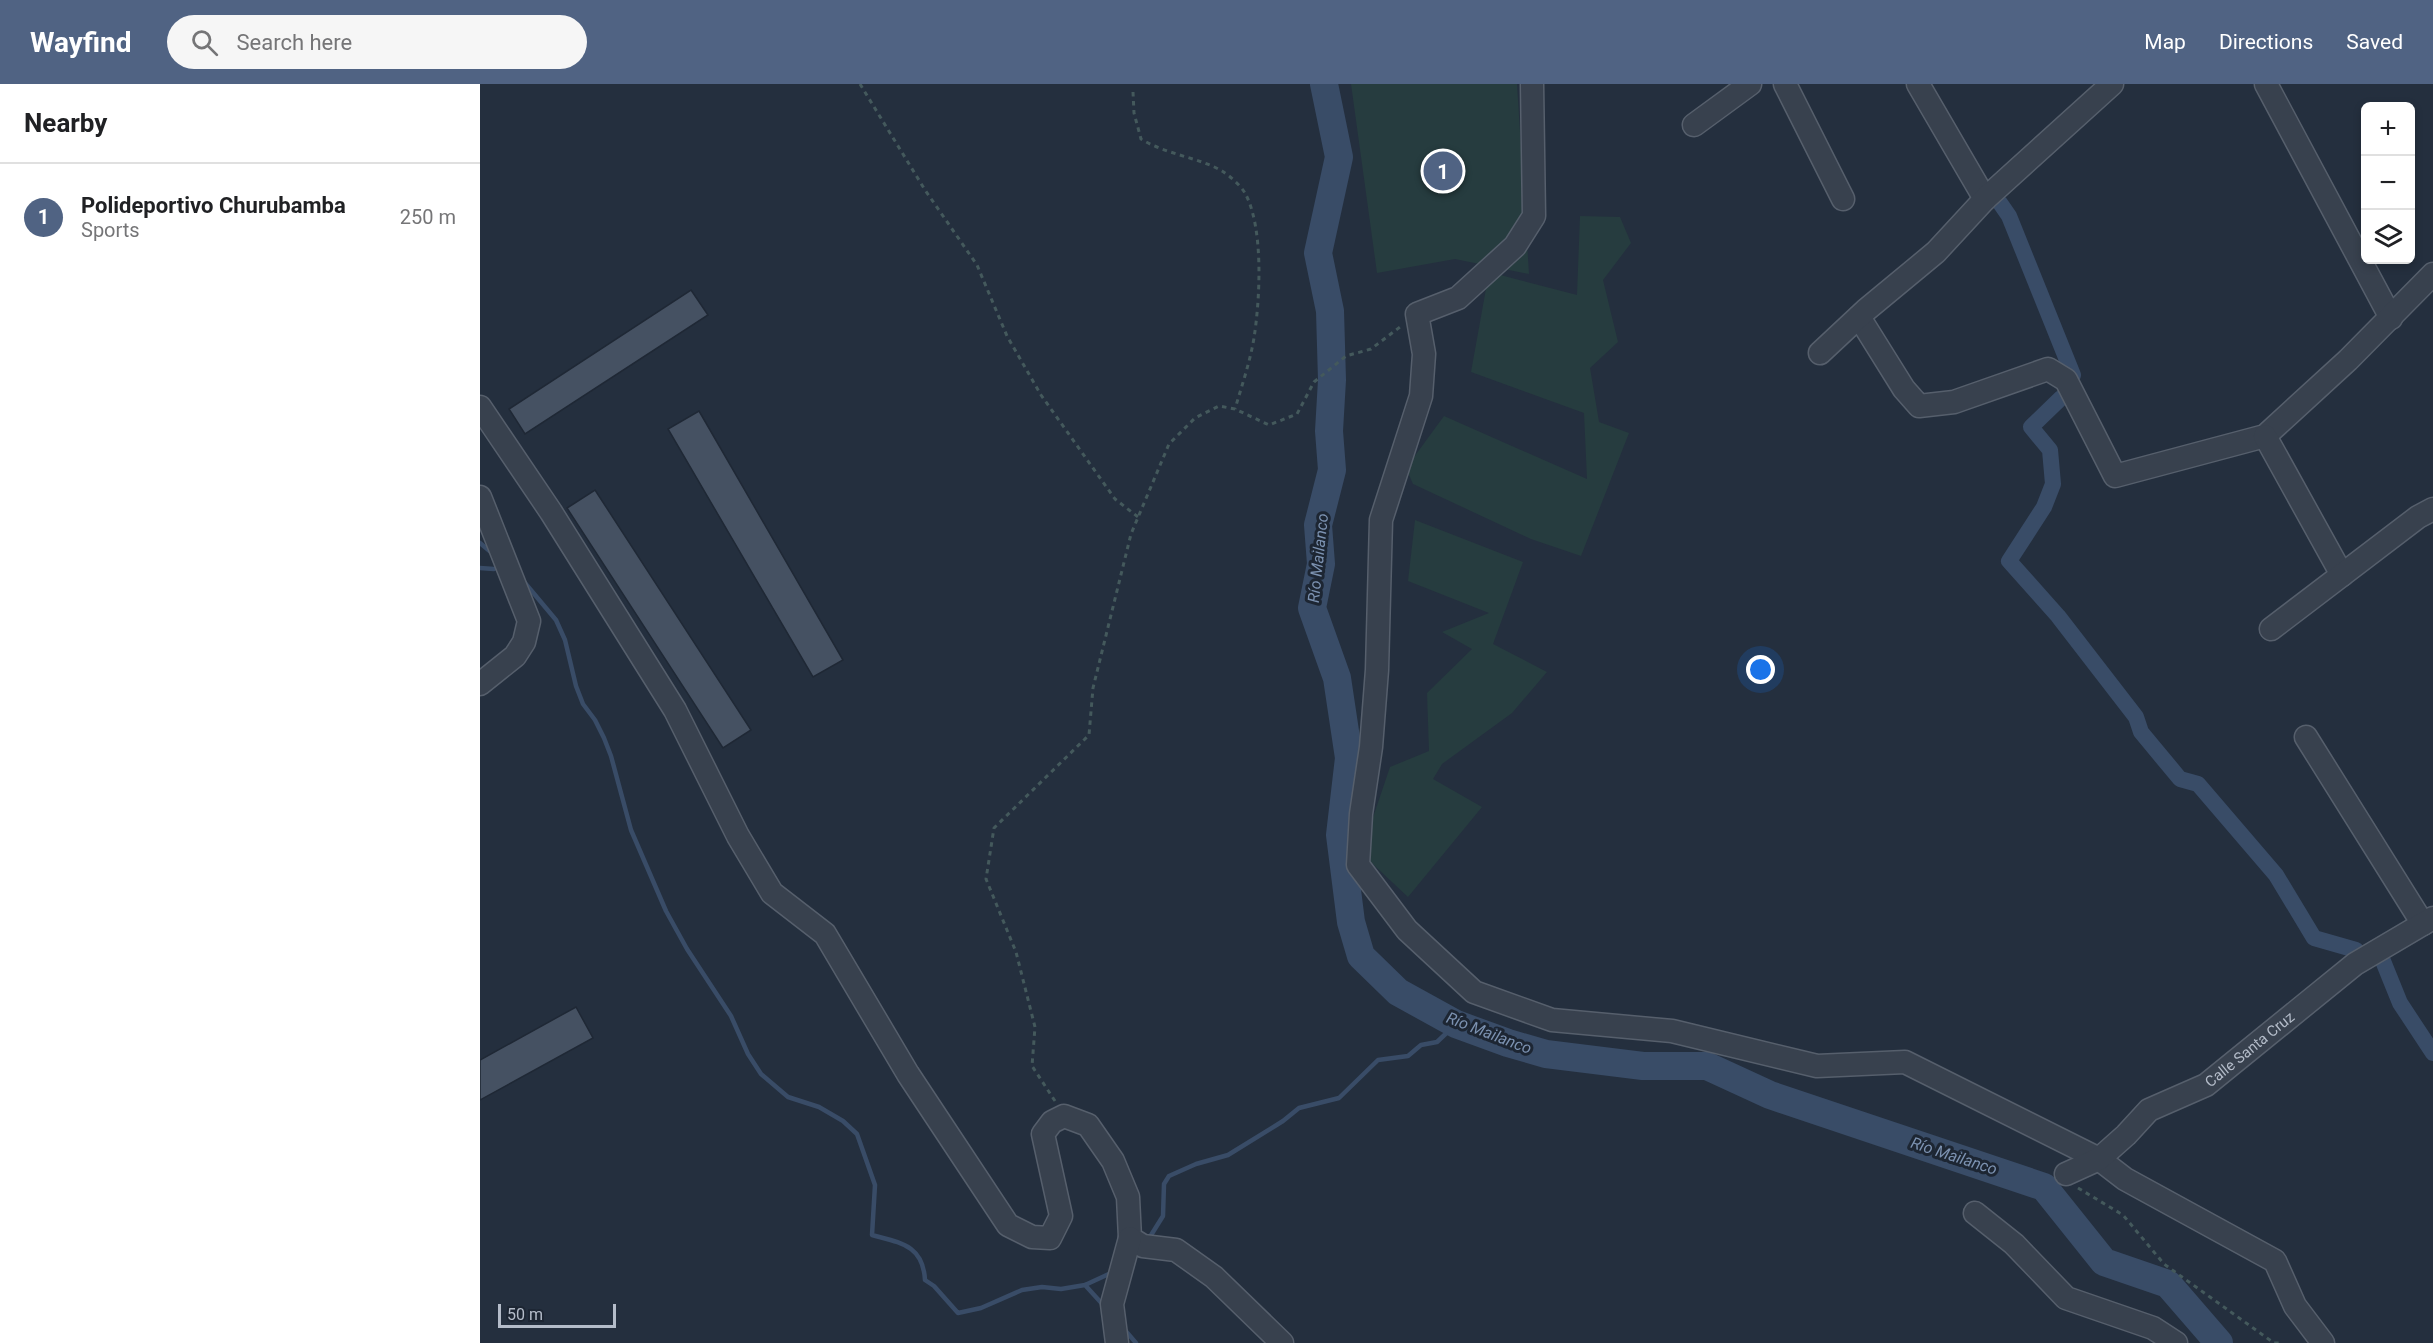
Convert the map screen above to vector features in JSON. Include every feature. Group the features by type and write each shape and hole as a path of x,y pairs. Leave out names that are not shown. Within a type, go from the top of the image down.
{"street":[{"path":"1532,84 1534,216 1515,246 1458,298 1417,314 1424,354 1421,396 1382,520 1377,670 1371,747 1360,814 1358,866 1407,930 1474,992 1552,1020 1672,1031 1817,1066 1905,1062 2099,1160 2125,1179 2276,1261 2295,1306 2324,1343"},
{"path":"1694,125 1750,84"},
{"path":"1785,84 1843,199"},
{"path":"1918,84 1985,200"},
{"path":"1820,353 1858,317 1936,252 1985,200 2112,84"},
{"path":"2266,84 2391,318"},
{"path":"1858,317 1904,389 1919,406 1954,402 2048,369 2066,380 2115,476 2265,436 2391,318 2433,274"},
{"path":"480,406 551,512 675,710 738,836 772,893 825,934 908,1074 1008,1224 1032,1237 1050,1238 1061,1216 1043,1134 1052,1122 1064,1116 1088,1125 1113,1161 1128,1197 1130,1238 1112,1304 1117,1343"},
{"path":"2265,436 2342,575"},
{"path":"480,497 529,621 524,642 515,656 480,684"},
{"path":"2271,629 2418,517 2433,509"},
{"path":"2306,737 2428,921"},
{"name":"Calle Santa Cruz","path":"2066,1174 2099,1160 2149,1110 2206,1086 2355,964 2428,921"},
{"path":"1975,1213 2014,1244 2066,1298 2153,1328 2176,1343"},
{"path":"1130,1238 1143,1246 1176,1250 1214,1277 1282,1343"}],"path":[{"path":"860,84 926,190 977,265 1007,336 1041,395 1115,499 1138,517"},
{"path":"1133,92 1134,112 1141,139 1154,147 1222,171 1245,191 1252,212 1260,296 1253,340 1235,409"},
{"path":"1064,1116 1032,1066 1035,1027 1016,951 986,879 994,828 1089,735 1093,688 1131,534 1169,444 1195,418 1219,406 1235,409 1269,425 1297,414 1314,382 1346,356 1371,349 1417,314"},
{"path":"2066,1174 2079,1189 2123,1215 2164,1264 2214,1302 2274,1343 2279,1343"}],"green space":[{"path":"1351,84 1517,84 1529,274 1455,259 1377,273"},
{"path":"1580,216 1620,217 1631,243 1603,280 1618,342 1590,368 1599,422 1629,433 1581,556 1531,539 1413,484 1406,468 1444,416 1587,479 1584,413 1471,372 1489,272 1577,295"},
{"path":"1415,520 1523,562 1493,644 1547,672 1512,713 1442,764 1433,779 1482,807 1408,897 1361,853 1390,767 1429,751 1427,693 1472,649 1442,632 1489,613 1408,581"}],"building":[{"path":"691,290 708,315 525,434 509,409"},
{"path":"699,411 843,660 813,677 668,429"},
{"path":"595,490 751,730 723,748 567,508"},
{"path":"576,1007 593,1038 480,1100 480,1060"}],"waterway":[{"name":"Río Mailanco","path":"1324,84 1339,157 1318,253 1330,311 1332,380 1329,431 1332,470 1318,525 1321,564 1312,608 1337,678 1349,758 1340,835 1351,922 1361,956 1398,992 1456,1024 1508,1043 1546,1054 1643,1066 1707,1066 1770,1095 2044,1187 2104,1262 2168,1284 2219,1343"},
{"path":"2000,203 2009,216 2073,375"},
{"path":"2061,398 2031,427 2050,450 2053,484 2044,507 2009,561 2058,616 2136,717 2141,732 2180,779 2198,784 2276,875 2314,938 2356,950"},
{"path":"480,543 492,553"},
{"path":"480,568 494,569"},
{"path":"525,583 556,620 565,640 576,686 583,704 595,720 604,738 631,830 666,911 687,949 731,1016 748,1054 761,1074 788,1097 819,1107 843,1121 857,1134 875,1185 872,1235 909,1247 915,1252 920,1259 925,1280 934,1286 958,1313 981,1308 1022,1290 1042,1287 1061,1289 1085,1285 1111,1273"},
{"path":"2383,961 2400,1003 2433,1053"},
{"path":"1148,1240 1163,1216 1164,1184 1169,1176 1196,1164 1228,1155 1283,1121 1299,1108 1339,1098 1378,1060 1408,1056 1421,1045 1437,1042 1456,1024"},
{"path":"1085,1285 1105,1307"},
{"path":"1124,1329 1136,1343"}],"place":[{"name":"Polideportivo Churubamba","path":"1443,171"}]}
